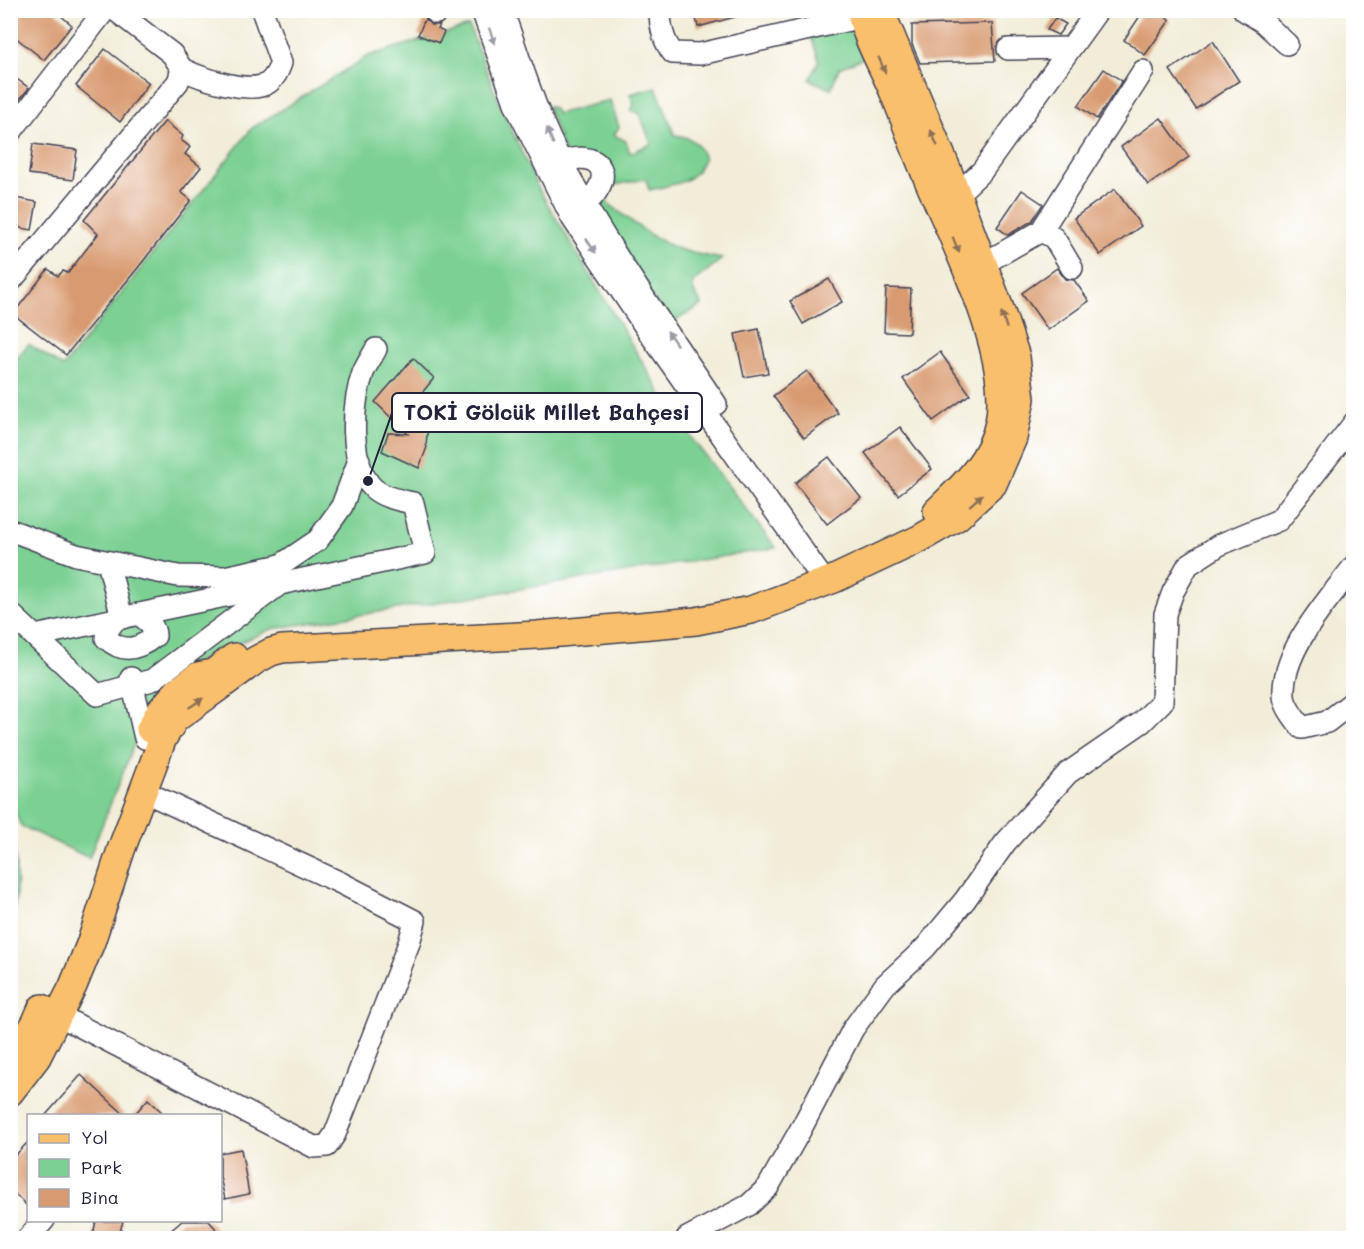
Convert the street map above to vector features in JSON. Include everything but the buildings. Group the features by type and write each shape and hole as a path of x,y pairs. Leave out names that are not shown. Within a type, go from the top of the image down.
{"main road":[{"path":"10,1062 35,1024 75,939 145,738 160,711 178,691 198,676 213,673 253,645 270,639 300,635 467,625 710,603 826,574 919,539 957,517 993,484 1013,438 1020,399 1016,357 983,264 949,202 868,13"},
{"path":"10,1092 37,1057 73,986 91,942 163,738 175,719 256,660 282,649 537,635 696,621 751,610 826,574 935,513 974,475 989,449 999,423 1001,388 996,357 949,202"}],"street":[{"path":"10,133 105,10"},
{"path":"115,10 172,54 182,69 194,75 254,88 267,84 275,77 281,63 262,10"},
{"path":"482,10 516,106 554,165 578,209 621,263 826,574"},
{"path":"502,10 535,100 554,165"},
{"path":"660,10 660,21 666,45 673,53 683,55 700,54 868,13"},
{"path":"949,202 982,171 1098,10"},
{"path":"1244,10 1263,22 1287,44"},
{"path":"1008,49 1070,48"},
{"path":"10,282 168,95 178,82 182,69"},
{"path":"983,264 1041,231 1143,71"},
{"path":"554,165 582,157 593,161 602,170 603,180 598,192 578,209"},
{"path":"1041,231 1054,238 1072,268"},
{"path":"35,636 425,553 413,503 390,498 373,488 360,466 354,446 355,410 363,372 376,349"},
{"path":"687,1239 749,1205 768,1187 853,1029 885,985 925,948 965,900 1005,843 1068,773 1142,722 1162,702 1165,614 1173,592 1188,565 1218,545 1279,520 1353,423"},
{"path":"10,530 76,555 177,576 224,577 281,565 318,540 342,506 359,460"},
{"path":"108,562 126,617"},
{"path":"1353,566 1327,600 1291,658 1285,680 1284,698 1302,728 1327,723 1353,701"},
{"path":"10,613 97,695 132,682 152,681 280,584"},
{"path":"132,682 145,738"},
{"path":"58,1015 227,1113 314,1147 327,1146 334,1134 409,943 415,921 341,883 143,791"},
{"path":"28,1239 43,1222"}],"green space":[{"path":"469,26 498,100 538,188 674,415 776,548 272,629 191,664 152,699 89,858 21,826 11,802 10,365 29,344 63,367 252,128 368,56"},
{"path":"858,26 870,55 839,68 831,89 810,80 819,60 811,37"},
{"path":"656,87 675,135 686,137 694,142 704,159 700,168 688,179 649,190 646,179 609,186 609,172 565,154 547,106 553,108 557,114 610,100 619,127 614,135 626,141 630,153 651,144 640,114 630,110 634,104 630,94"},
{"path":"603,199 659,240 679,249 722,259 693,282 693,290 702,305 670,324 594,209"},
{"path":"10,826 15,852 16,878 11,931"}],"place":[{"name":"TOKİ Gölcük Millet Bahçesi","path":"368,481"}]}
